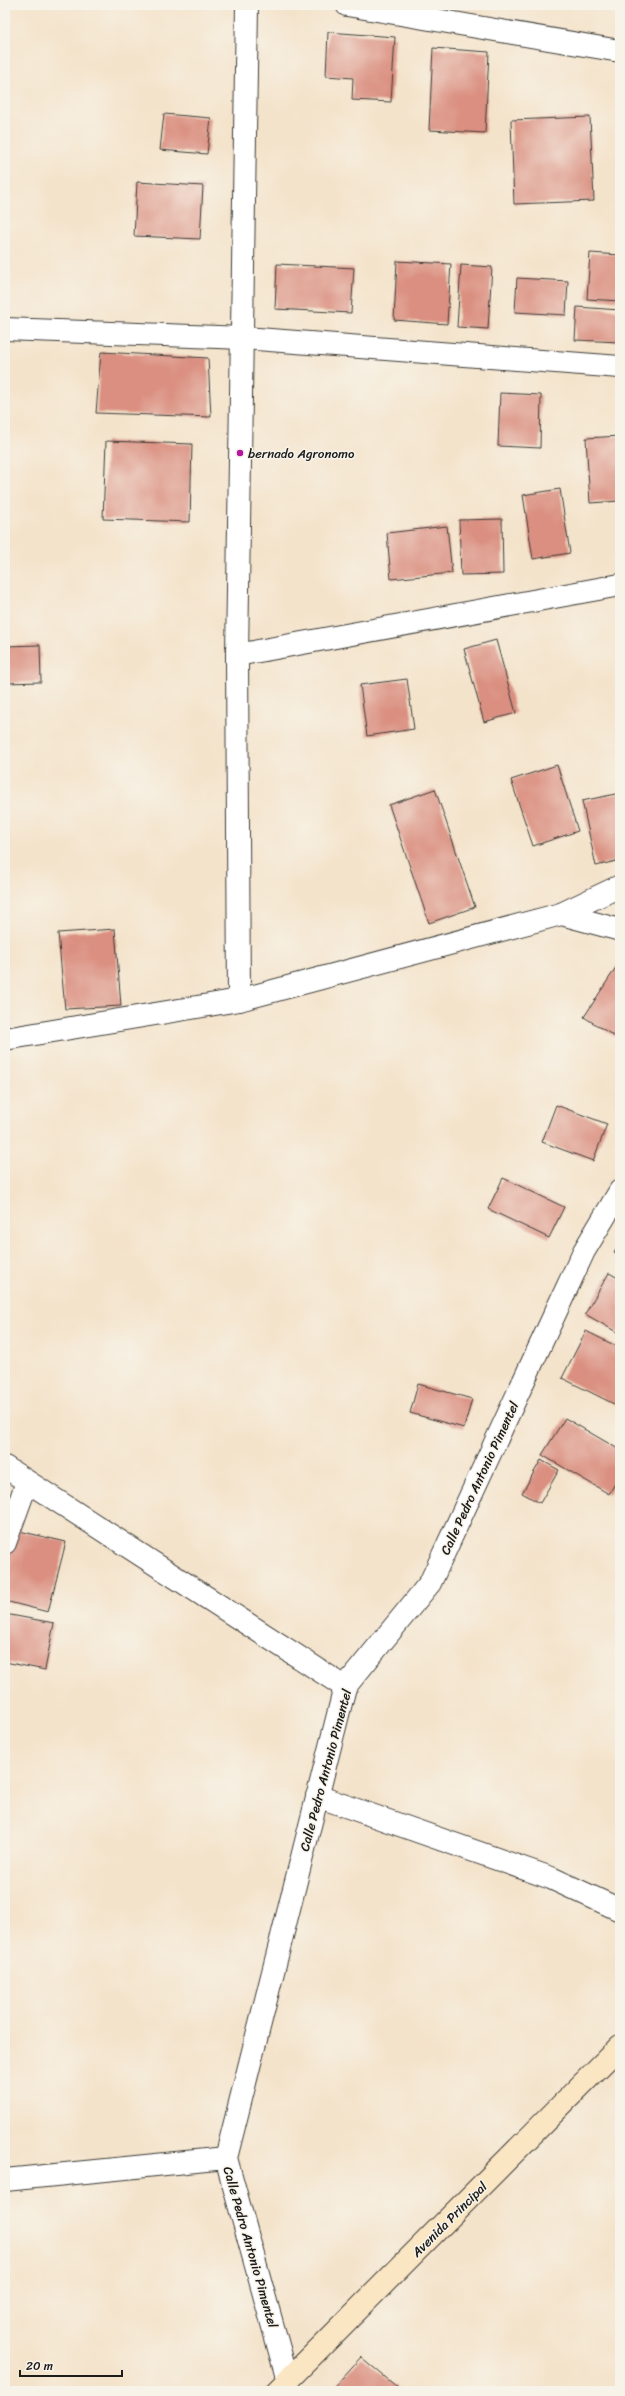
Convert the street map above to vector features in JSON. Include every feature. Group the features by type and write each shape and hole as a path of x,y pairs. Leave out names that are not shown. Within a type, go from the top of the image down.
{"main road":[{"name":"Avenida Principal","path":"287,2389 620,2046"}],"street":[{"path":"239,1000 237,655 244,338 247,5"},
{"path":"347,5 620,51"},
{"path":"5,329 244,338 620,368"},
{"path":"237,655 620,585"},
{"path":"5,1039 239,1000 561,914 620,886"},
{"path":"561,914 620,930"},
{"name":"Calle Pedro Antonio Pimentel","path":"287,2389 226,2158 345,1687 430,1583 584,1251 620,1191"},
{"path":"5,1467 345,1687"},
{"path":"5,1543 27,1482"},
{"path":"317,1796 551,1878 620,1910"},
{"path":"5,2180 226,2158"}],"building":[{"path":"328,32 395,37 391,102 352,100 353,78 326,76"},
{"path":"433,48 489,52 485,133 429,130"},
{"path":"164,114 211,118 207,154 160,150"},
{"path":"590,117 594,201 514,204 511,120"},
{"path":"137,182 203,186 200,239 134,236"},
{"path":"590,253 620,255 620,301 587,299"},
{"path":"397,261 451,264 447,324 394,320"},
{"path":"277,264 354,268 351,313 275,309"},
{"path":"461,265 492,267 488,329 457,327"},
{"path":"517,278 568,281 566,315 515,312"},
{"path":"577,307 620,310 620,342 575,340"},
{"path":"101,352 208,358 211,417 96,413"},
{"path":"500,393 541,395 540,448 498,446"},
{"path":"620,436 620,501 590,503 586,438"},
{"path":"106,441 192,444 190,522 103,519"},
{"path":"560,489 570,553 533,559 523,495"},
{"path":"502,519 503,574 461,575 459,520"},
{"path":"447,526 452,573 391,579 387,533"},
{"path":"496,640 516,713 484,722 464,649"},
{"path":"40,645 41,682 5,683 5,646"},
{"path":"407,679 414,729 367,736 360,685"},
{"path":"557,765 578,831 533,846 511,780"},
{"path":"435,789 475,907 429,923 389,805"},
{"path":"620,793 620,860 596,866 582,801"},
{"path":"115,929 121,1006 65,1009 58,933"},
{"path":"617,966 620,968 620,1040 584,1017"},
{"path":"556,1105 607,1124 593,1161 542,1142"},
{"path":"503,1178 564,1207 549,1238 488,1209"},
{"path":"620,1244 620,1256 614,1252"},
{"path":"609,1273 620,1279 620,1334 585,1314"},
{"path":"586,1331 620,1348 620,1407 562,1378"},
{"path":"418,1384 472,1399 464,1428 410,1413"},
{"path":"565,1418 620,1450 620,1475 609,1494 542,1455"},
{"path":"541,1460 559,1470 540,1503 522,1493"},
{"path":"15,1530 66,1542 48,1612 5,1601 5,1569"},
{"path":"5,1614 54,1623 45,1670 5,1662"},
{"path":"361,2357 397,2387 393,2391 339,2391 334,2387"}],"place":[{"name":"bernado Agronomo","path":"240,453"}]}
